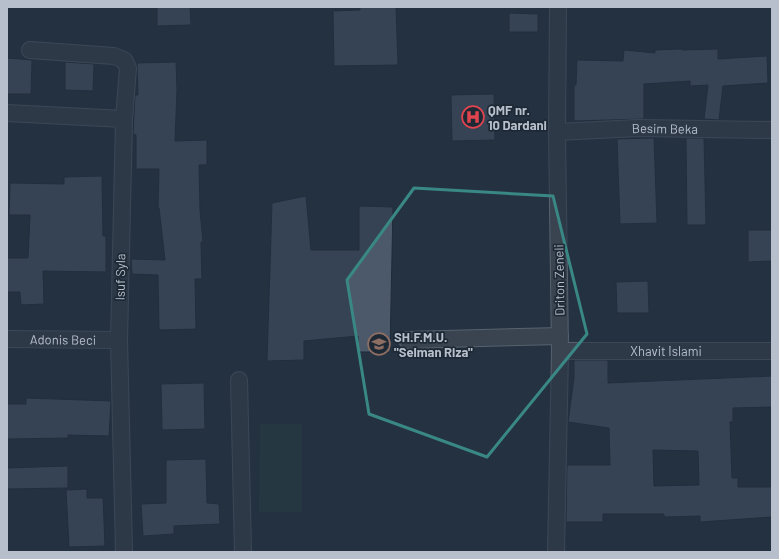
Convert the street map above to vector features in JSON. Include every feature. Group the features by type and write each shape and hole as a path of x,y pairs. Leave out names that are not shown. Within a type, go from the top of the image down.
{"street":[{"name":"Driton Zeneli","path":"556,552 560,343 557,132 558,7"},
{"name":"Isuf Syla","path":"30,50 114,56 124,60 128,68 124,119 119,340 124,552"},
{"path":"7,113 124,119"},
{"name":"Besim Beka","path":"557,132 638,128 772,130"},
{"name":"Adonis Beci","path":"7,338 119,340"},
{"name":"Xhavit Islami","path":"407,340 772,350"},
{"path":"238,380 243,552"}],"highlighted area":[{"path":"414,188 553,196 587,334 487,457 369,414 347,280"}],"green space":[{"path":"260,424 302,424 302,512 259,512"}],"building":[{"path":"157,7 190,7 191,25 157,26"},
{"path":"360,7 396,7 398,65 334,66 333,11 360,10"},
{"path":"509,13 538,14 538,32 509,32"},
{"path":"718,49 718,59 767,56 768,83 723,86 719,120 704,119 708,85 690,86 690,81 644,84 644,119 574,121 574,85 576,85 577,60 623,61 624,50 655,53 655,50"},
{"path":"7,58 32,60 31,94 7,94"},
{"path":"65,62 94,64 93,91 65,90"},
{"path":"176,62 177,90 175,141 207,140 207,165 199,165 200,210 203,242 201,242 202,279 195,279 196,329 159,330 158,275 132,274 131,259 165,260 158,208 159,169 136,169 136,135 133,134 135,95 138,95 137,63"},
{"name":"QMF nr. 10 Dardani","path":"494,94 495,140 452,141 451,95"},
{"path":"654,138 657,223 620,224 617,139"},
{"path":"686,138 704,138 706,225 687,225"},
{"path":"102,176 103,236 106,236 106,272 43,271 44,304 21,305 20,292 7,292 7,258 28,258 30,215 9,215 10,183 64,184 64,177"},
{"path":"306,196 311,250 359,250 359,206 393,207 390,352 358,352 358,336 304,341 304,360 267,361 272,203"},
{"path":"748,230 772,230 772,261 748,262"},
{"path":"648,281 649,313 617,313 616,282"},
{"path":"574,360 608,360 608,383 772,376 772,407 733,408 733,422 730,422 732,478 738,478 738,487 772,487 772,517 700,522 700,516 664,517 664,514 603,514 603,522 566,522 567,465 610,465 609,428 568,422 574,378","holes":["653,450 698,451 699,485 654,486"]},
{"path":"204,383 205,429 162,430 161,384"},
{"path":"26,398 111,401 109,436 68,435 68,438 7,439 7,404 26,404"},
{"path":"206,459 207,503 219,504 220,524 174,526 174,534 143,536 141,504 166,503 166,460"},
{"path":"68,466 68,488 7,489 7,468"},
{"path":"87,489 87,498 103,498 105,546 69,547 66,490"}],"place":[{"name":"QMF nr. 10 Dardani","path":"473,117"},
{"name":"SH.F.M.U. \"Selman Riza\"","path":"379,344"}]}
